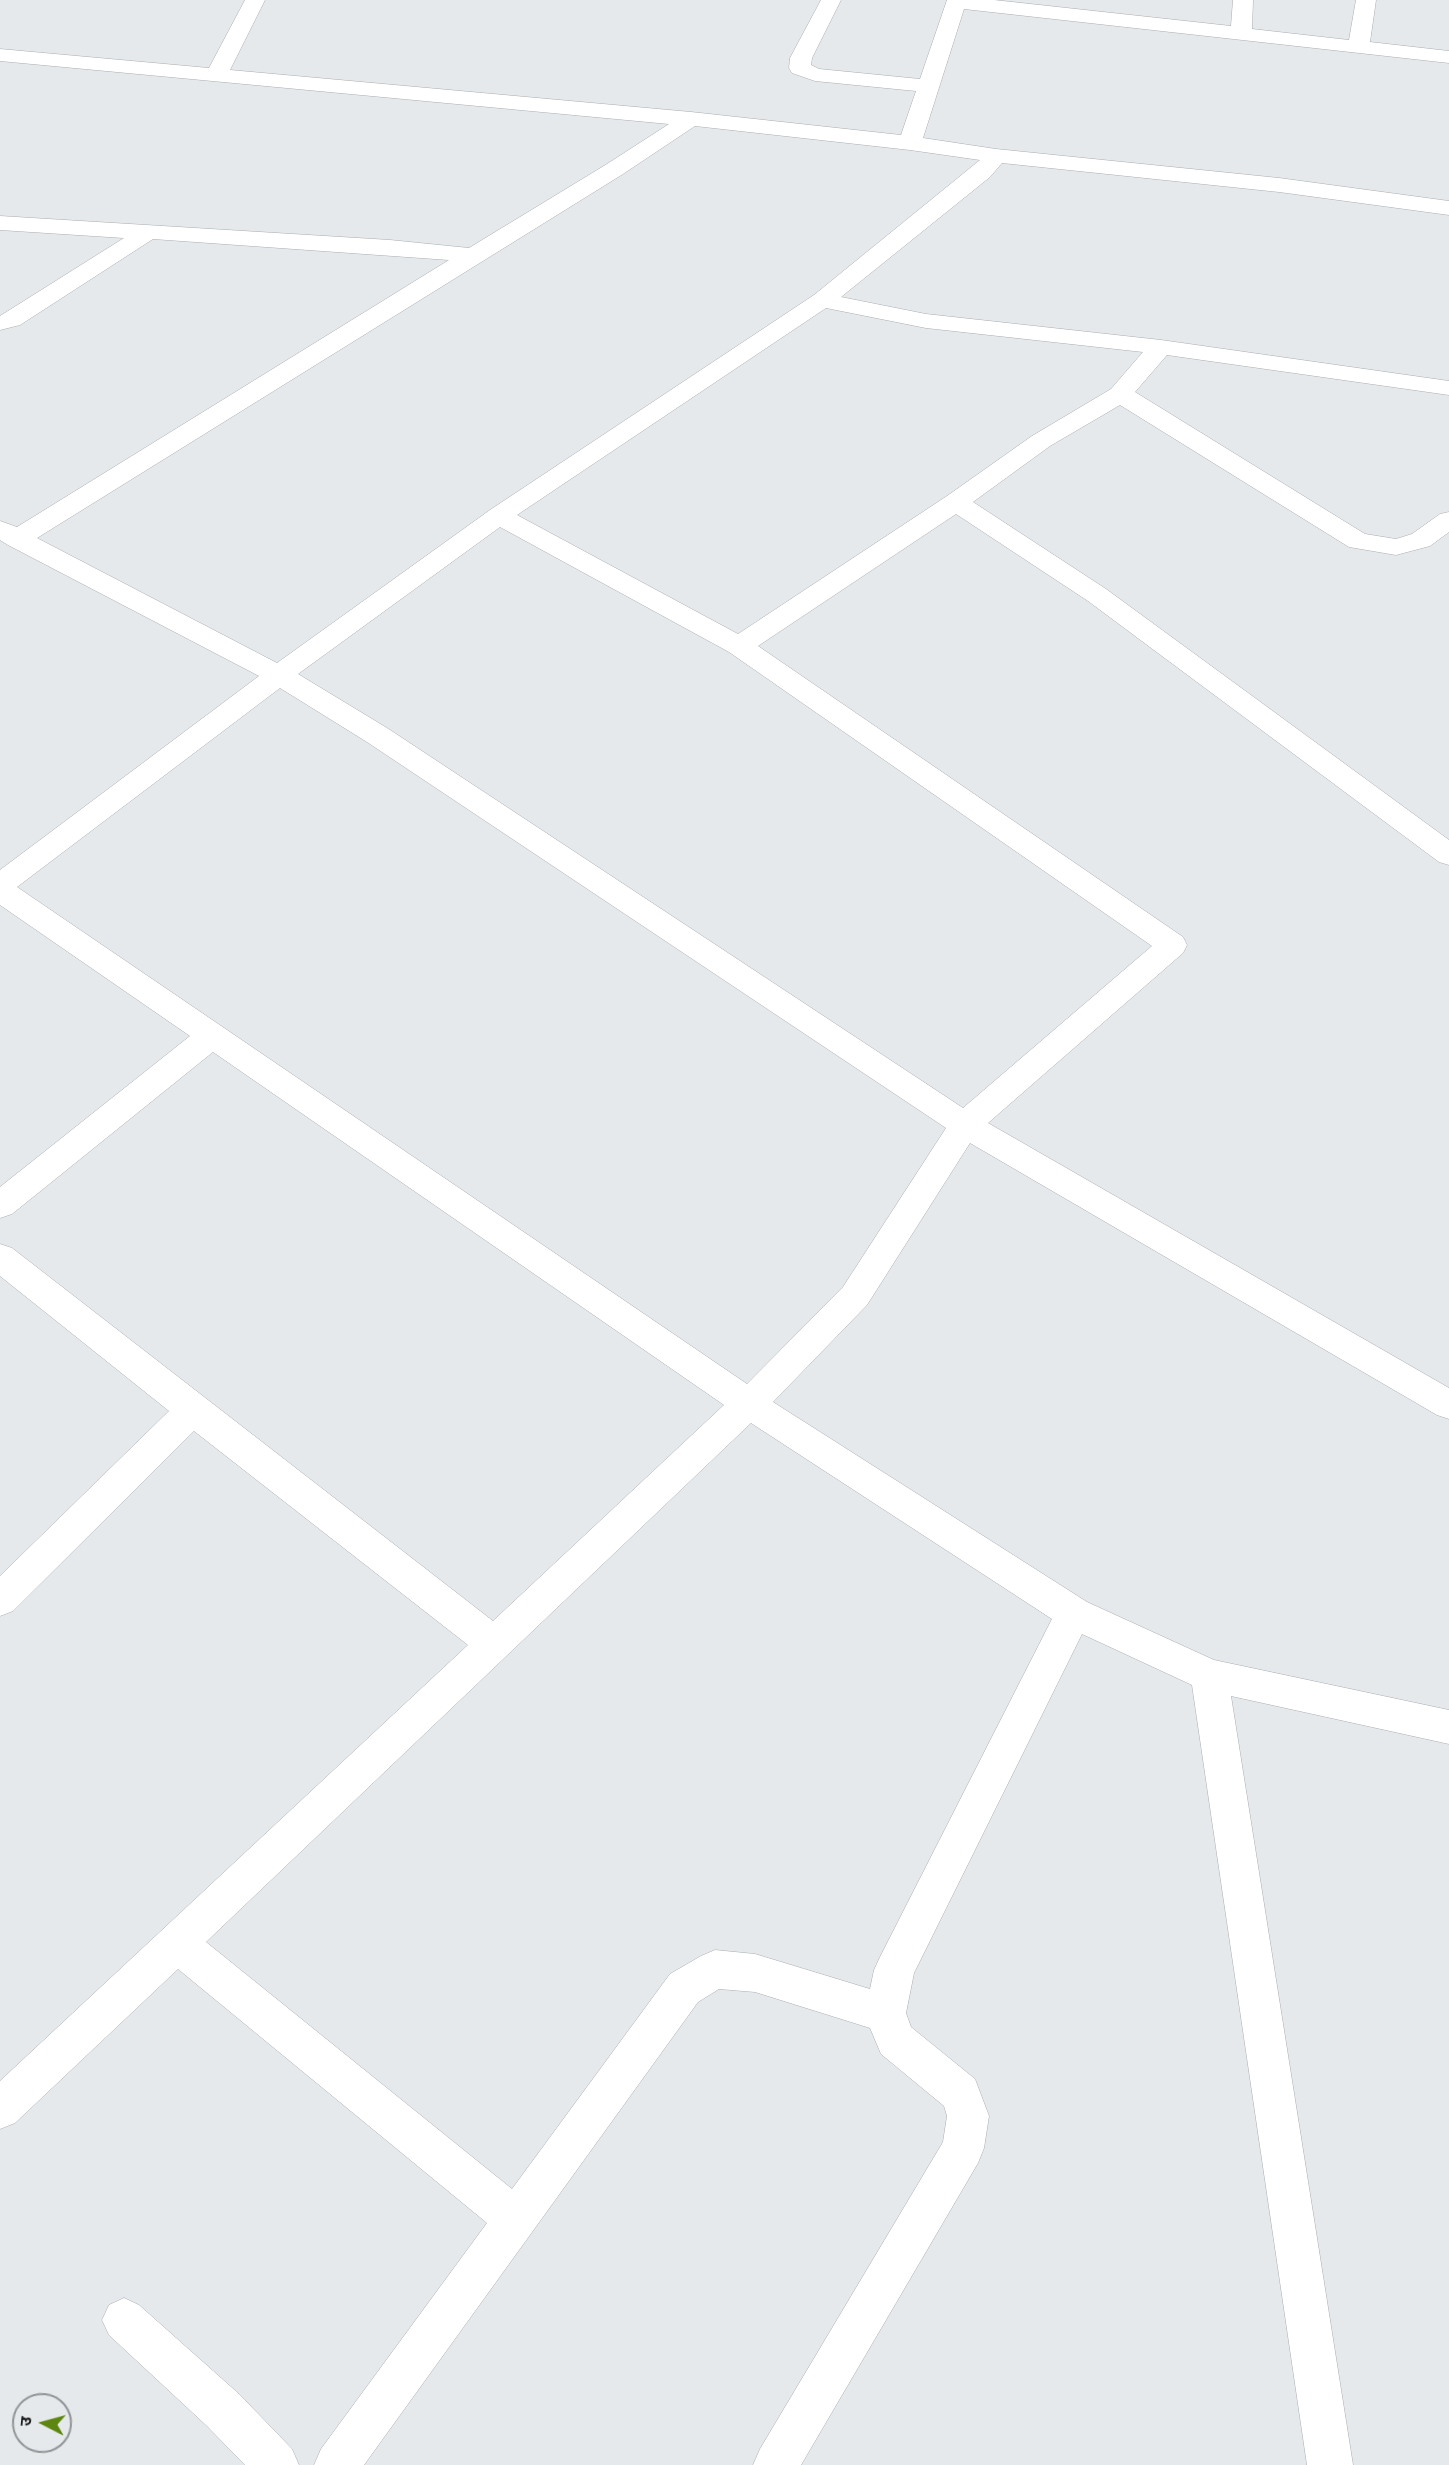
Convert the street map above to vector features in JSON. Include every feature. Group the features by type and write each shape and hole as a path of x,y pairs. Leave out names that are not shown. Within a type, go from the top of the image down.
{"street":[{"path":"217,74 255,0"},
{"path":"831,0 801,58 800,68 815,75 927,86"},
{"path":"1241,34 1243,0"},
{"path":"1359,47 1366,0"},
{"path":"910,143 957,1 1111,9 1241,34 1449,57"},
{"path":"0,55 691,119 910,143 996,156 1279,185 1449,208"},
{"path":"9,534 615,169 691,119"},
{"path":"0,885 279,675 499,516 822,300 982,172 996,156"},
{"path":"0,223 390,247 472,255"},
{"path":"0,323 12,320 147,233"},
{"path":"822,300 926,321 1161,347 1449,388"},
{"path":"739,646 956,502 1041,441 1120,394 1161,347"},
{"path":"1120,394 1358,541 1396,548 1421,540 1449,520"},
{"path":"956,502 1097,595 1449,855"},
{"path":"0,2109 749,1404 855,1296 965,1125 1172,945 739,646 499,516"},
{"path":"9,534 279,675 387,742 965,1125 1449,1405"},
{"path":"0,890 749,1404 1074,1613 1209,1675 1449,1727"},
{"path":"0,1205 213,1035"},
{"path":"0,1257 494,1644"},
{"path":"0,1600 193,1410"},
{"path":"776,2465 963,2148 968,2116 960,2093 895,2040 886,2013 894,1970 1074,1613"},
{"path":"1209,1675 1330,2465"},
{"path":"177,1942 516,2219"},
{"path":"337,2465 684,1988 715,1969 755,1973 886,2013"},
{"path":"124,2320 223,2410 276,2465"}]}
